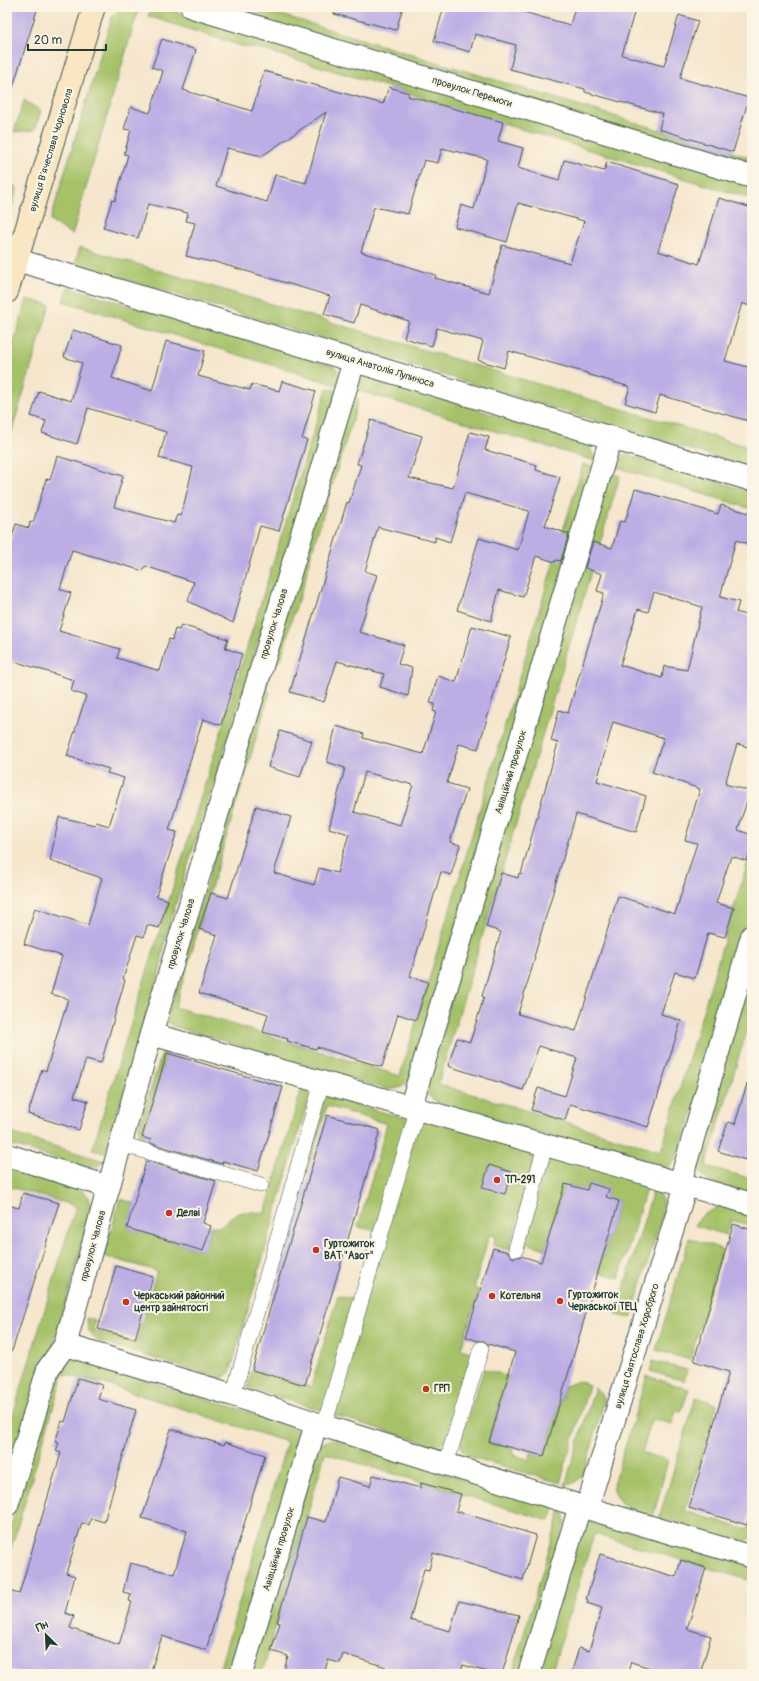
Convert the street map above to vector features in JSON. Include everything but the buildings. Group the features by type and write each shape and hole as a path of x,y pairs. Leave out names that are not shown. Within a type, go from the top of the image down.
{"main road":[{"name":"вулиця Вʼячеслава Чорновола","path":"7,292 12,258 94,7"}],"street":[{"name":"провулок Перемоги","path":"192,7 752,177"},
{"name":"вулиця Анатолія Лупиноса","path":"12,258 752,480"},
{"name":"провулок Чалова","path":"7,1505 48,1369 65,1345 151,1034 354,361"},
{"name":"Авіаційний провулок","path":"414,1107 611,437"},
{"name":"вулиця Святослава Хороброго","path":"529,1674 583,1507 683,1184 752,936"},
{"path":"151,1034 414,1107 752,1204"},
{"path":"7,1155 109,1187"},
{"path":"65,1345 233,1395 320,1425 583,1507 752,1556"},
{"name":"Авіаційний провулок","path":"241,1674 320,1425"}],"lane":[{"path":"233,1395 322,1082"},
{"path":"320,1425 414,1107"},
{"path":"121,1144 260,1185"},
{"path":"516,1248 546,1146"},
{"path":"446,1464 481,1349"}],"green space":[{"path":"122,7 139,7 72,235 50,221 112,17"},
{"path":"151,7 160,7 752,184 752,199 437,104 409,93 260,49 241,46 148,16"},
{"path":"224,7 256,7 752,158 752,168"},
{"path":"24,100 41,111 35,130 14,132"},
{"path":"7,181 17,188 11,210 7,209"},
{"path":"80,247 752,448 752,468 75,264"},
{"path":"68,287 334,366 340,374 337,385 63,301"},
{"path":"27,299 50,305 7,447 7,364"},
{"path":"362,374 587,443 595,461 353,389 356,379"},
{"path":"327,388 337,390 166,935 160,970 105,1153 92,1150"},
{"path":"351,395 359,398 311,554 304,584 291,621 282,657 270,672 266,690 270,692 175,1007 400,1076 583,464 593,467 410,1079 402,1086 390,1089 173,1026 166,1021"},
{"path":"626,454 752,492 752,509 612,466 618,457"},
{"path":"608,472 620,476 438,1084 661,1151 752,848 752,914 692,1116 674,1162 661,1170 437,1102 429,1096 426,1083"},
{"path":"752,970 752,1013 706,1166 752,1179 752,1195 710,1182 701,1174 695,1162"},
{"path":"163,1050 167,1053 142,1137 147,1145 140,1143 138,1138 139,1126"},
{"path":"301,1091 310,1093 230,1372 223,1378 217,1378 98,1341 89,1331 87,1318 95,1321 93,1330 136,1343 157,1271 104,1256 120,1199 134,1203 127,1228 203,1251 211,1226 221,1227 230,1217 240,1213 265,1213"},
{"path":"324,1096 408,1119 376,1231 358,1227 387,1124 327,1106 306,1175 301,1174"},
{"path":"421,1115 537,1148 509,1250 493,1245 496,1236 489,1235 474,1288 479,1290 461,1349 473,1353 446,1439 441,1443 433,1445 331,1414"},
{"path":"7,1132 104,1161 97,1167 88,1168 7,1144"},
{"path":"550,1151 648,1182 619,1278 598,1272 619,1201 606,1197 609,1189 587,1190 565,1184 545,1249 524,1242"},
{"path":"7,1168 82,1191 89,1197 91,1213 52,1350 7,1477 7,1435 76,1206 7,1186"},
{"path":"654,1187 659,1192 664,1208 631,1318 616,1315"},
{"path":"727,1202 752,1210 752,1226 731,1220 726,1235 694,1225 703,1215"},
{"path":"689,1238 722,1249 690,1360 656,1350"},
{"path":"338,1295 356,1300 324,1411 248,1388 252,1370 311,1387"},
{"path":"77,1359 291,1425 297,1431 300,1440 234,1674 218,1674 287,1442 102,1383 63,1374 7,1562 7,1539 58,1369 68,1361"},
{"path":"653,1361 687,1370 684,1381 650,1371"},
{"path":"484,1369 508,1376 489,1442 513,1449 512,1454 529,1460 531,1453 544,1456 565,1386 579,1381 589,1385 560,1483 468,1456 462,1450 460,1442"},
{"path":"647,1376 689,1389 681,1412 676,1411 672,1424 652,1419 642,1453 668,1460 653,1517 633,1510 622,1504 615,1493 613,1485"},
{"path":"595,1387 605,1399 584,1473 576,1482 565,1485"},
{"path":"696,1397 717,1404 685,1511 748,1530 752,1517 752,1536 747,1540 737,1542 659,1518"},
{"path":"331,1439 555,1506 550,1521 325,1453 262,1674 250,1674 319,1445"},
{"path":"561,1509 565,1515 565,1523 520,1674 512,1674"},
{"path":"596,1521 752,1565 752,1581 594,1534 551,1674 537,1674 583,1527 589,1522"}],"place":[{"name":"ТП-291","path":"497,1180"},
{"name":"Делві","path":"169,1213"},
{"name":"Гуртожиток ВАТ \"Азот\"","path":"316,1250"},
{"name":"Котельня","path":"492,1296"},
{"name":"Гуртожиток Черкаської ТЕЦ","path":"560,1301"},
{"name":"Черкаський районний центр зайнятості","path":"126,1302"},
{"name":"ГРП","path":"426,1389"}]}
